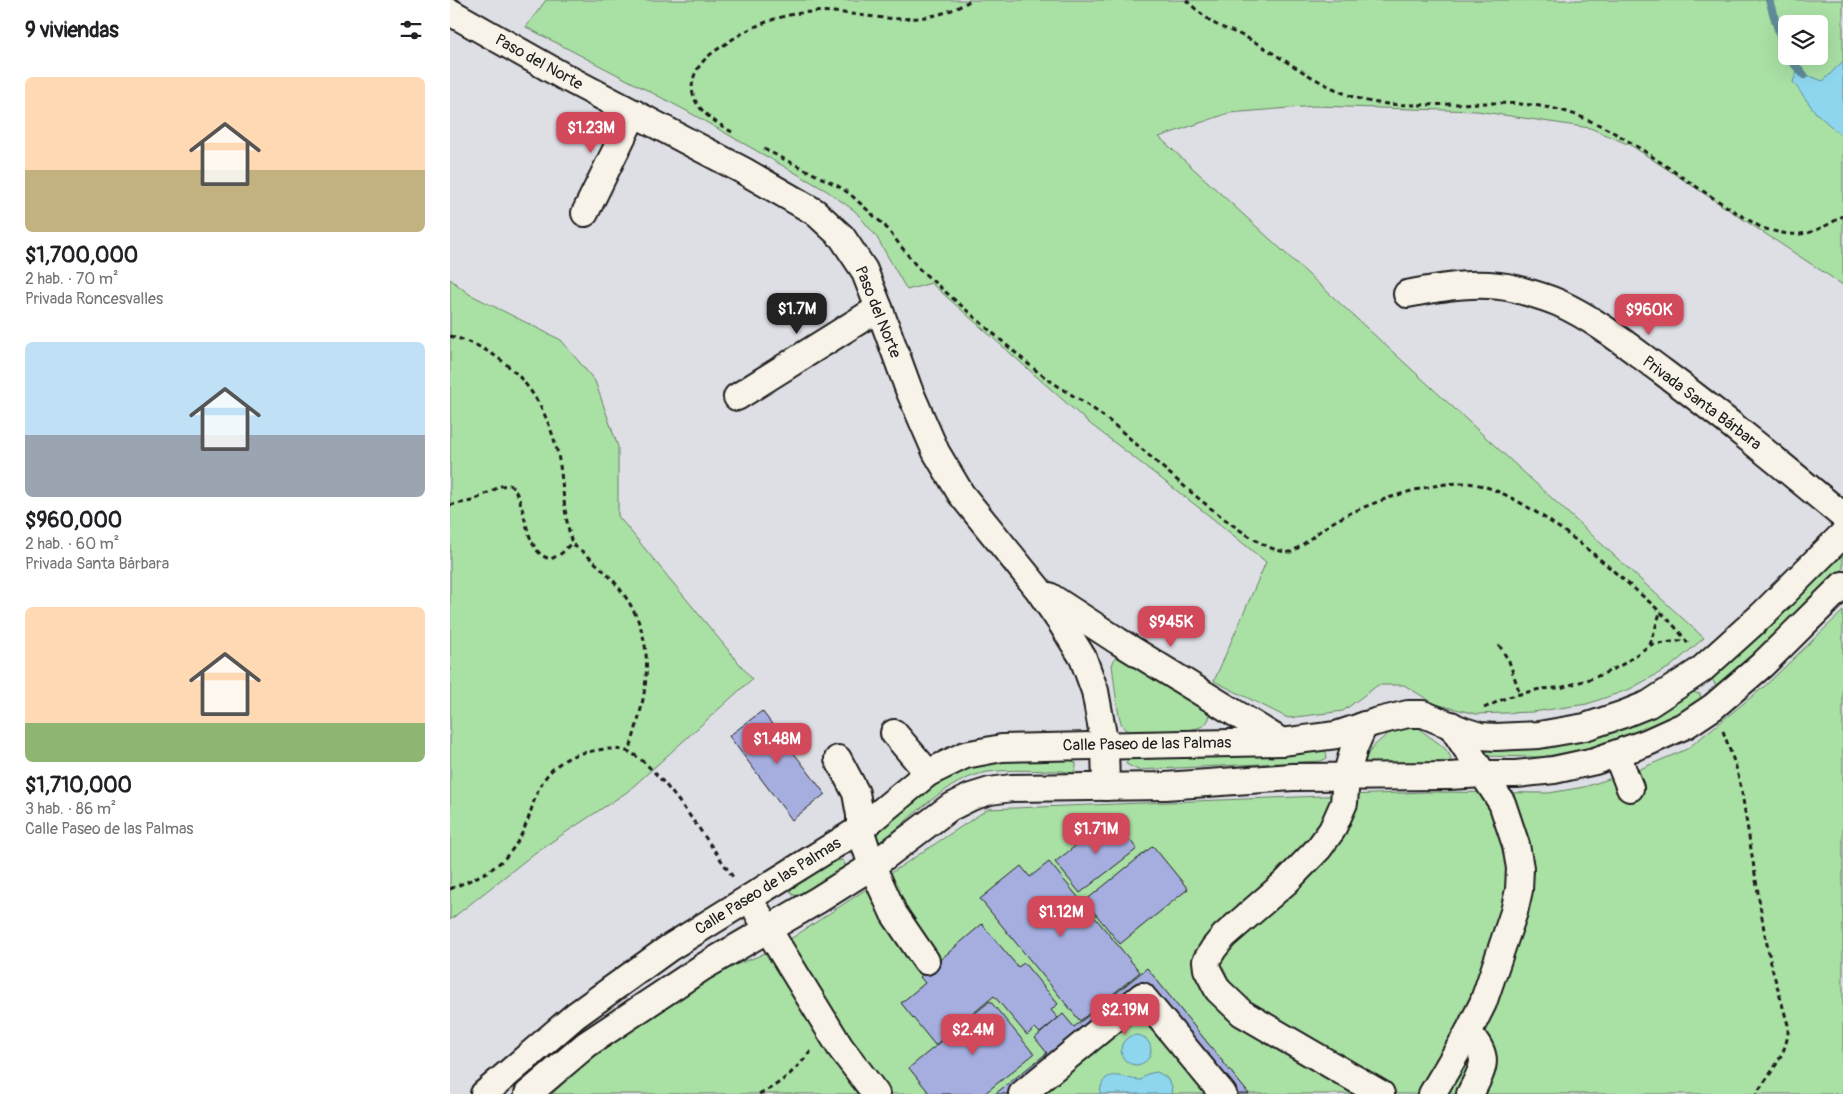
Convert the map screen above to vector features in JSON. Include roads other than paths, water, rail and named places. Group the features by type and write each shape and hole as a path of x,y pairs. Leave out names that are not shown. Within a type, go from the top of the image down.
{"street":[{"name":"Paso del Norte","path":"450,12 563,76 744,171 815,212 842,238 864,270 909,390 936,452 961,494 1038,589 1083,658 1095,691 1105,746 1106,787"},
{"path":"585,213 634,113"},
{"name":"Privada Santa Bárbara","path":"1407,294 1437,288 1478,285 1514,289 1559,303 1601,327 1684,388 1770,455 1843,516"},
{"path":"737,397 879,308"},
{"name":"Calle Paseo de las Palmas","path":"484,1094 576,1015 669,948 860,829 928,773 965,755 983,750 1002,748 1282,742 1336,735 1364,725 1408,714 1423,714 1480,736 1539,735 1570,730 1624,714 1649,704 1701,670 1762,615 1843,534"},
{"path":"528,1094 586,1044 704,967 872,866 950,808 971,797 990,791 1012,788 1165,786 1293,777 1516,774 1554,770 1595,761 1617,754 1686,725 1714,706 1762,664 1843,585"},
{"path":"1038,589 1118,641 1282,742"},
{"path":"1364,725 1354,748 1346,777 1344,803 1332,830 1319,848 1286,882 1224,936 1206,961 1206,969 1218,990 1242,1013 1381,1094"},
{"path":"1432,1094 1483,1003 1514,912 1519,890 1520,868 1516,845 1502,803 1451,725"},
{"path":"894,733 928,773"},
{"path":"1617,754 1630,788"},
{"path":"838,759 856,793 860,809 860,829 872,866 894,914 926,961"},
{"path":"749,898 840,1047 876,1094"},
{"path":"1022,1094 1142,996 1222,1094"},
{"path":"1468,1032 1478,1043 1482,1052 1483,1064 1470,1094"}],"water":[{"path":"1843,61 1843,137 1816,113 1793,82 1798,69 1823,81"},
{"path":"1136,1035 1147,1039 1151,1050 1147,1061 1136,1065 1125,1061 1121,1050 1125,1039"},
{"path":"1157,1072 1166,1077 1172,1086 1171,1094 1100,1094 1105,1079 1110,1076 1141,1080 1147,1074"}],"waterway":[{"path":"1769,0 1778,30"},
{"path":"1795,65 1804,75"}]}
